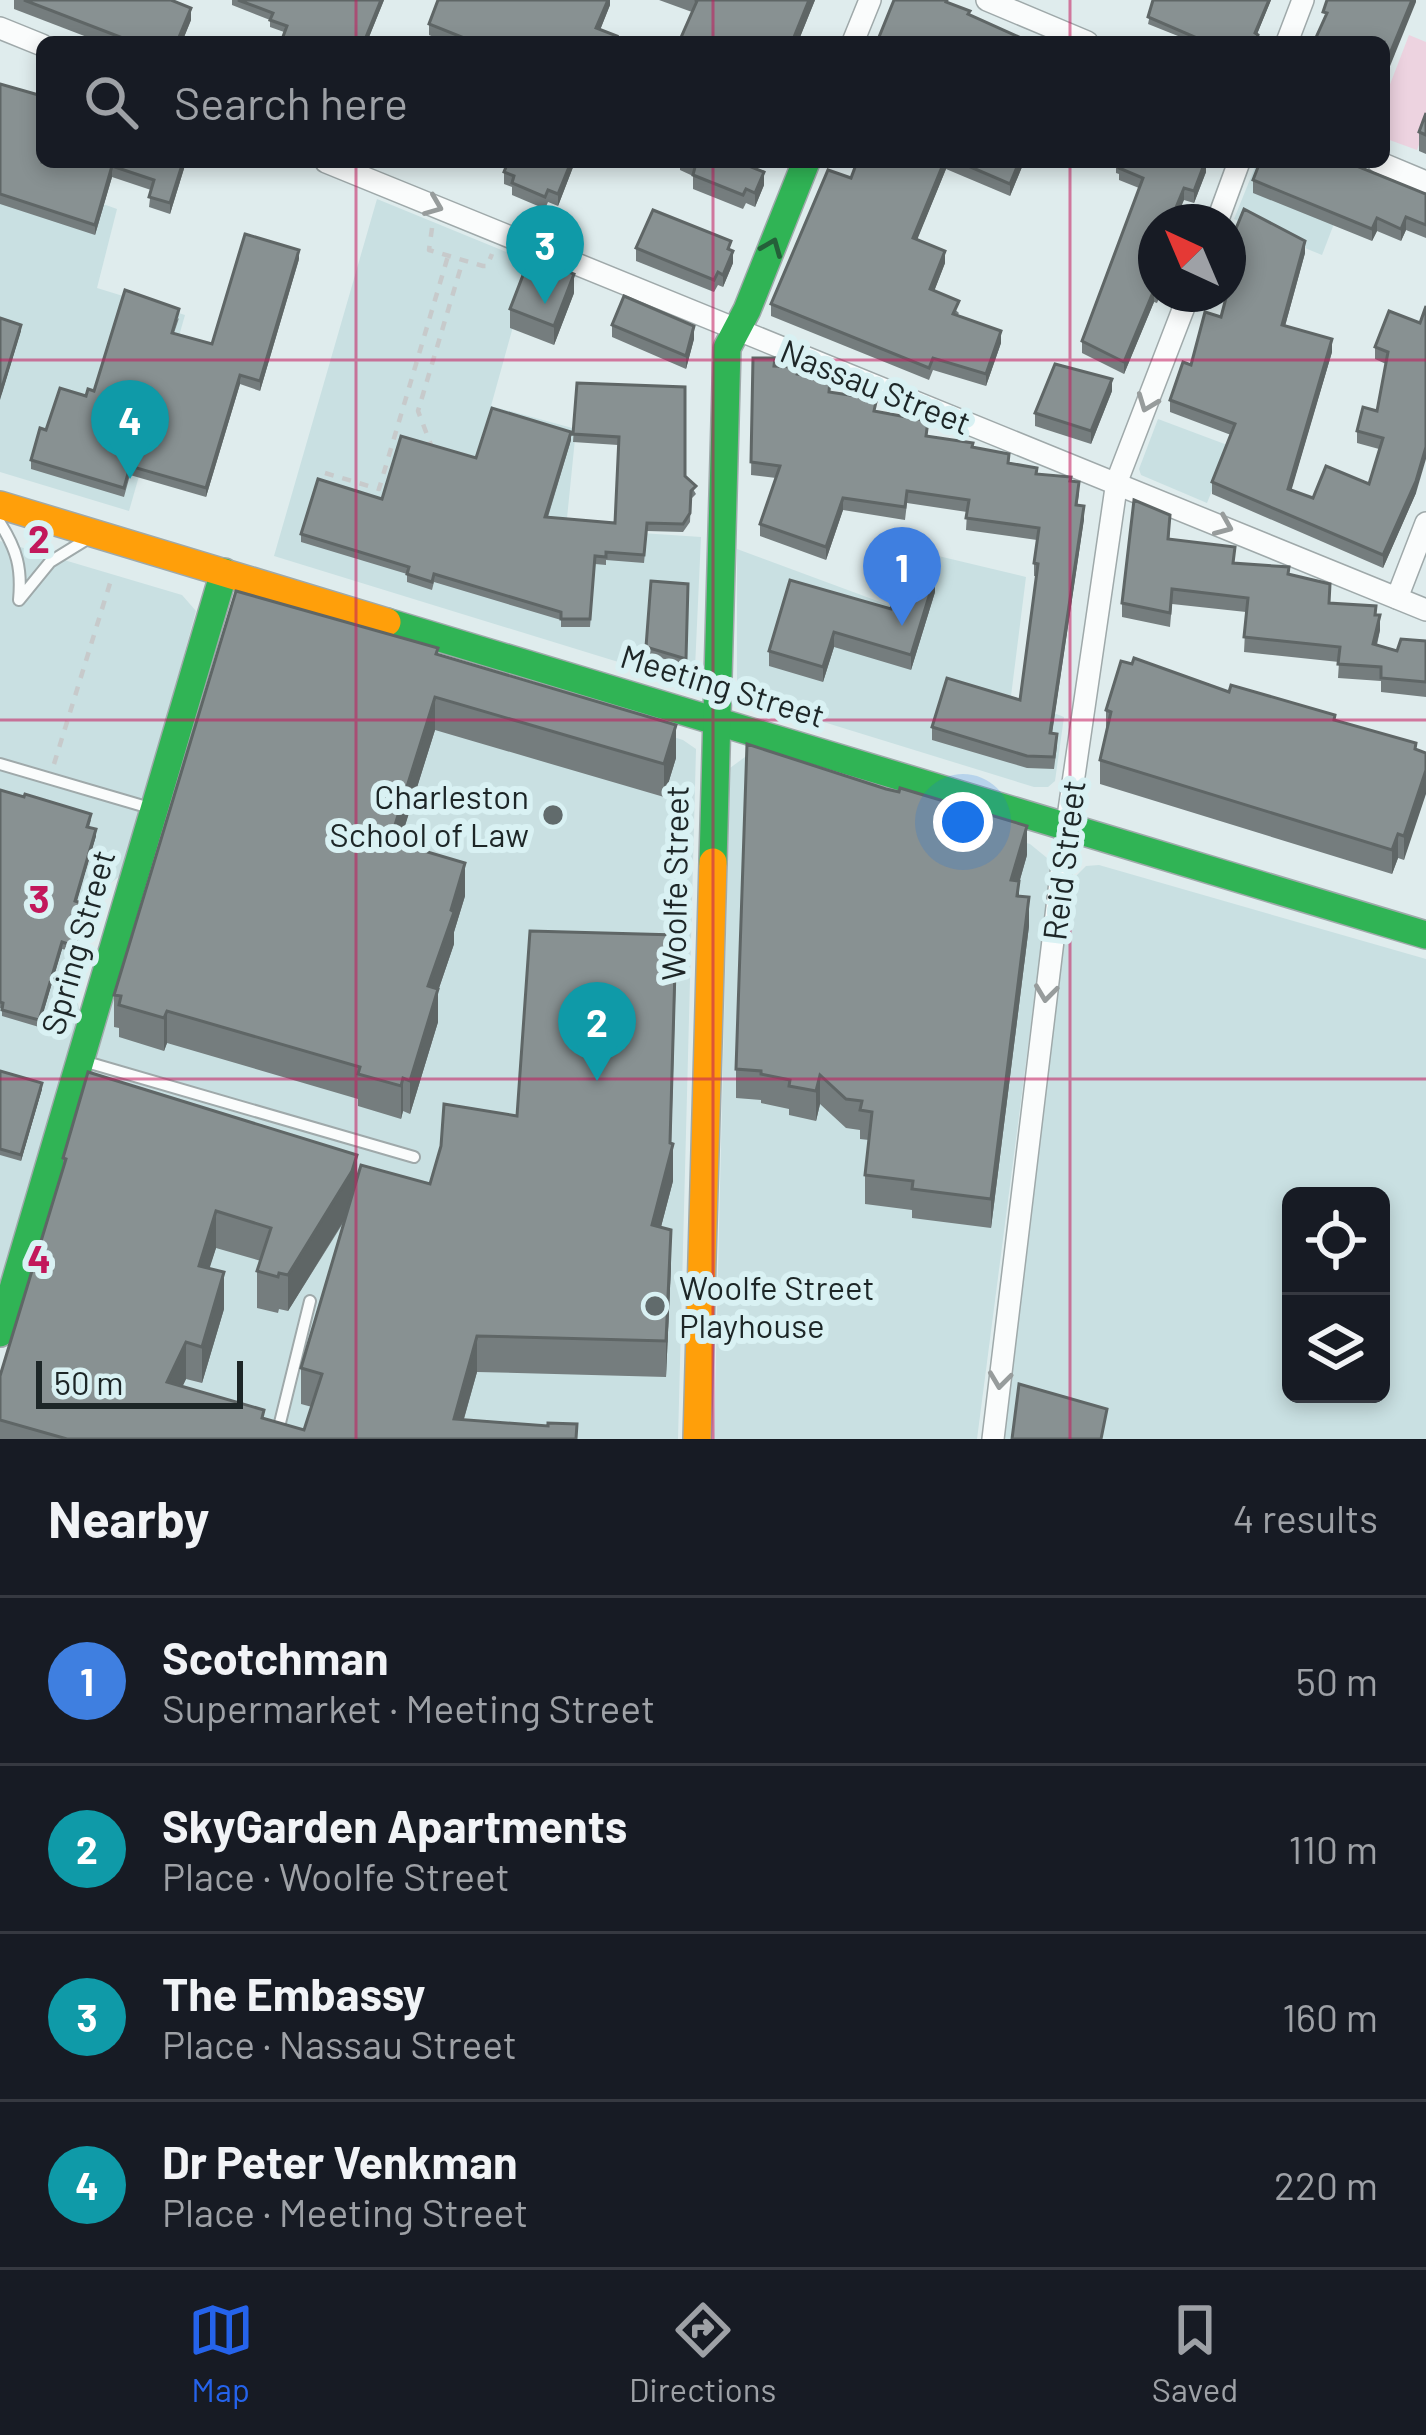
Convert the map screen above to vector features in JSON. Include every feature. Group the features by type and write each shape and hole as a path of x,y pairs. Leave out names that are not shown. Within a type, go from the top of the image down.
{"main road":[{"name":"Woolfe Street","path":"697,1439 727,348 804,168"},
{"name":"Meeting Street","path":"0,505 1426,934"},
{"name":"Spring Street","path":"0,1333 224,572"}],"street":[{"path":"856,36 870,0"},
{"path":"987,0 1073,36"},
{"path":"1289,36 1304,0"},
{"path":"0,28 36,43"},
{"path":"1390,167 1426,182"},
{"name":"Nassau Street","path":"341,168 1426,610"},
{"path":"1223,204 1237,168"},
{"name":"Reid Street","path":"993,1439 1066,824 1117,481 1182,312"},
{"path":"1397,598 1426,523"}],"lane":[{"path":"0,524 18,552 19,600 50,562 96,534"},
{"path":"0,764 154,809"},
{"path":"80,1060 414,1156"},
{"path":"276,1439 310,1301"}],"path":[{"path":"432,228 429,250 487,266 492,252"},
{"path":"325,473 379,489 448,256"},
{"path":"395,436 430,445 418,412 464,260"},
{"path":"404,407 418,412"},
{"path":"50,778 111,580"}],"shaded area":[{"path":"1409,35 1426,42 1426,126 1417,150 1390,140 1390,84"},
{"path":"0,167 117,209 97,288 185,315 129,511 0,472"},
{"path":"1255,168 1355,169 1322,255 1246,224 1246,204 1240,204"},
{"path":"377,199 531,262 491,406 576,429 566,528 701,537 695,668 687,678 667,677 274,556"},
{"path":"1158,419 1230,446 1207,503 1141,475 1139,469"},
{"path":"0,541 182,595 196,611 124,873 100,891 72,981 80,1012 0,1290"},
{"path":"737,549 891,606 909,549 1026,577 1011,696 1064,717 1055,781 1048,787 1034,787 743,697 737,684"},
{"path":"262,610 683,740 696,749 678,1439 0,1439 0,1386 222,630 233,615"},
{"path":"745,757 1030,844 1052,862 977,1439 714,1439 730,768"},
{"path":"1099,865 1426,959 1426,1439 998,1439 1076,876 1086,866"}],"building":[{"path":"24,0 171,0 191,8 179,36 117,36"},
{"path":"238,0 381,0 366,36 283,36 287,26 270,20 273,13"},
{"path":"438,0 608,0 596,28 617,36 459,36 429,24"},
{"path":"809,0 794,36 682,36 697,1"},
{"path":"894,0 947,0 1017,36 879,36"},
{"path":"1153,0 1269,0 1258,36 1192,36 1148,17"},
{"path":"1327,0 1412,0 1390,53 1390,36 1317,36 1327,13 1323,12"},
{"path":"0,84 36,94 36,168 111,168 95,225 0,194"},
{"path":"118,168 181,168 170,203 149,197 154,180"},
{"path":"506,168 569,168 558,194 548,190 545,197 512,183 514,176 504,172"},
{"path":"695,168 764,172 755,193 746,189 743,195 693,175"},
{"path":"855,168 942,168 913,238 945,251 930,289 959,301 953,314 1001,331 986,374 933,358 929,368 771,304 828,170 851,178"},
{"path":"973,168 1017,168 1010,184"},
{"path":"1119,168 1203,168 1194,191 1184,188 1177,204 1138,204 1138,312 1145,312 1124,362 1082,341 1143,178"},
{"path":"1258,168 1362,168 1426,194 1426,225 1406,217 1401,229 1377,218 1372,229 1253,180"},
{"path":"653,210 731,241 728,249 733,251 723,275 718,272 714,280 636,248"},
{"path":"1246,210 1305,241 1282,325 1332,339 1288,489 1313,498 1326,466 1369,484 1383,438 1357,431 1363,407 1377,411 1388,352 1375,347 1389,311 1420,323 1426,306 1426,447 1383,555 1212,482 1235,424 1170,400 1183,362 1191,365 1205,312 1221,317 1222,312 1246,312"},
{"path":"245,234 299,250 260,381 240,375 206,488 130,466 124,488 31,460 40,428 46,430 60,388 86,396 88,389 94,391 125,290 179,309 172,333 212,344"},
{"path":"530,257 574,274 554,326 510,309"},
{"path":"624,296 694,326 686,356 612,325"},
{"path":"0,318 21,325 0,394"},
{"path":"753,358 775,358 774,366 797,367 797,374 830,380 829,392 869,398 876,402 874,411 928,421 926,436 973,443 972,447 1009,454 1008,463 1037,468 1036,474 1079,482 1076,505 1084,506 1050,733 1057,734 1054,757 1027,756 932,727 947,678 1020,700 1039,528 966,518 969,500 907,491 905,507 843,498 826,547 760,524 780,466 751,462"},
{"path":"1055,364 1112,379 1091,431 1035,413"},
{"path":"577,383 685,387 685,476 696,486 683,524 647,523 644,555 606,552 606,557 595,556 590,619 561,619 561,612 434,574 432,582 407,574 409,567 301,534 318,479 382,499 401,436 476,458 492,408 571,432 545,517 615,523 619,437 573,434"},
{"path":"1134,500 1170,515 1168,539 1235,547 1233,563 1289,567 1288,574 1330,584 1329,603 1376,606 1375,615 1380,615 1373,644 1397,651 1401,639 1426,641 1426,682 1381,678 1381,667 1338,664 1340,647 1244,637 1248,598 1172,589 1170,613 1122,603"},
{"path":"904,568 935,577 911,655 834,632 823,667 769,651 790,580 891,609"},
{"path":"651,581 688,584 686,659 646,647"},
{"path":"236,591 438,648 436,654 676,725 664,764 435,697 390,841 465,863 428,986 438,989 410,1081 403,1078 401,1086 358,1074 360,1067 167,1011 164,1018 119,1005 121,996 114,995"},
{"path":"1134,658 1229,692 1231,685 1416,743 1415,749 1426,753 1426,770 1404,836 1398,834 1392,850 1100,760 1111,712 1106,710 1121,661 1132,664"},
{"path":"747,744 886,789 899,792 900,788 1027,826 1011,880 1019,881 1017,896 1029,897 991,1199 912,1189 913,1181 865,1175 872,1112 860,1110 862,1101 846,1099 820,1075 816,1091 789,1086 790,1080 761,1071 736,1069"},
{"path":"0,790 91,814 87,827 96,829 75,901 87,905 74,946 62,942 39,1020 2,1010 0,1002"},
{"path":"530,931 676,935 673,1144 652,1225 671,1230 666,1341 477,1336 454,1419 577,1424 576,1439 67,1439 0,1420 0,1376 88,1072 357,1155 352,1171 288,1275 257,1271 271,1228 216,1211 199,1266 224,1272 202,1347 186,1342 167,1382 264,1410 262,1418 304,1430 322,1374 301,1368 361,1165 430,1184 441,1146 444,1104 517,1116"},
{"path":"0,1071 42,1083 21,1155 0,1149"},
{"path":"1019,1384 1107,1409 1101,1439 1012,1439"}],"traffic: fast":[{"path":"713,862 727,348 804,168"},
{"path":"0,1333 224,572"},
{"path":"387,622 1426,935"}],"traffic: slow":[{"path":"0,505 387,622"},
{"path":"697,1439 713,862"}],"place":[{"name":"The Embassy","path":"545,304"},
{"name":"Dr Peter Venkman","path":"130,479"},
{"name":"Scotchman","path":"902,626"},
{"name":"Charleston School of Law","path":"553,815"},
{"name":"SkyGarden Apartments","path":"597,1081"},
{"name":"Woolfe Street Playhouse","path":"655,1306"}]}
